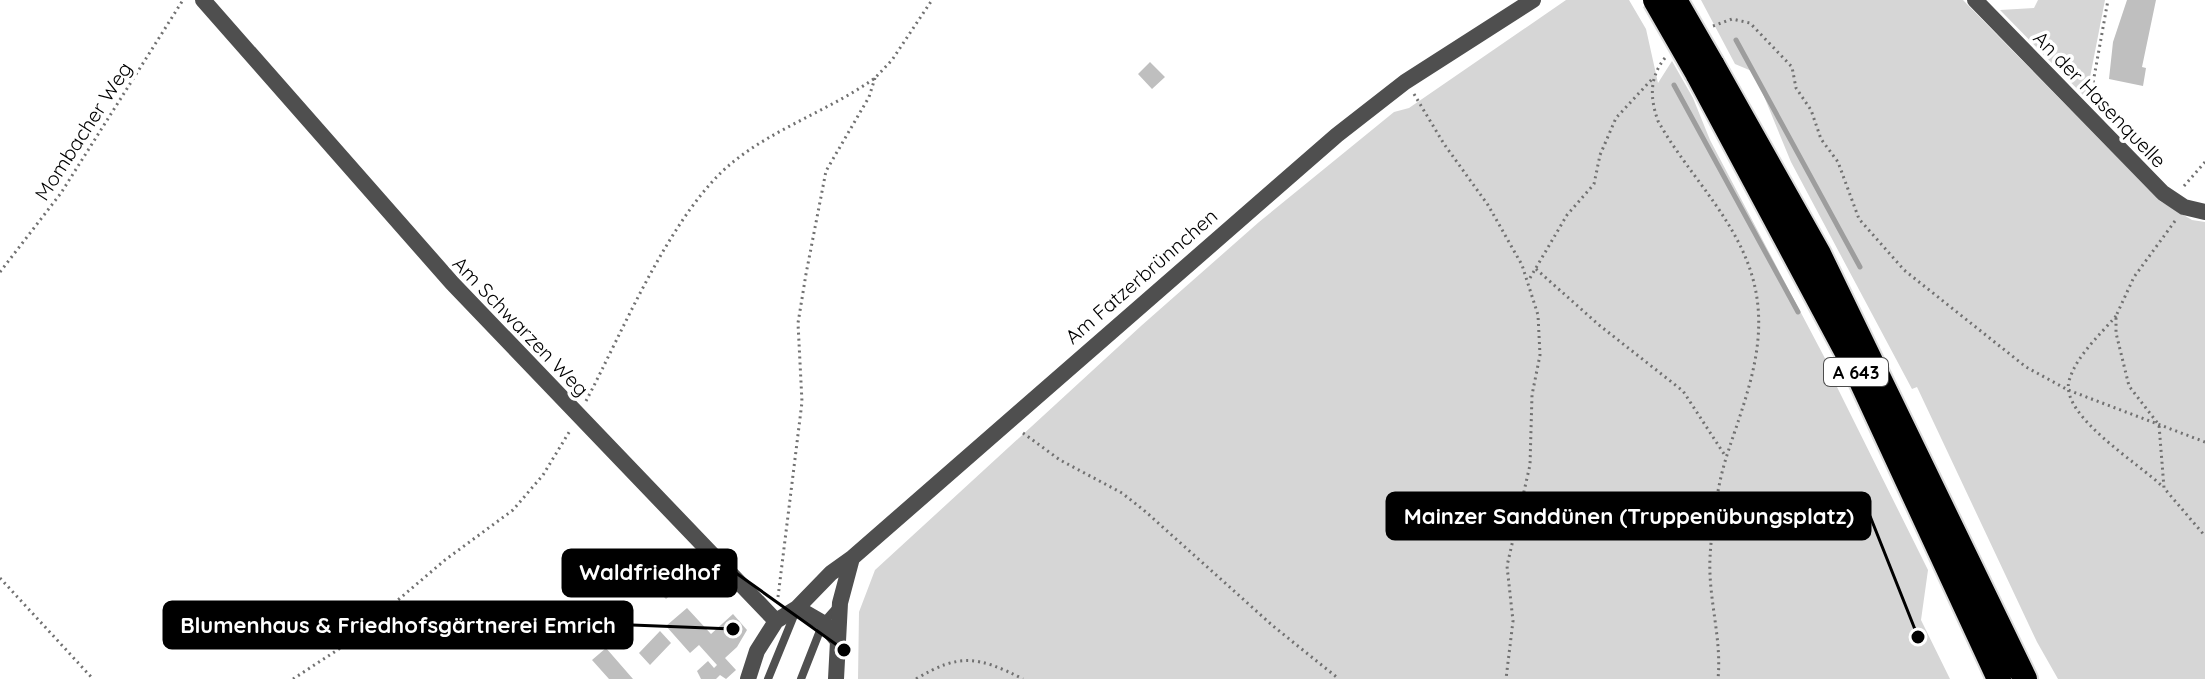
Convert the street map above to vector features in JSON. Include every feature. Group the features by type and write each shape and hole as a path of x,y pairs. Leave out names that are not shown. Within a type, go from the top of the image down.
{"highway":[{"name":"A 643","path":"1655,0 1704,68 1819,254 2025,679"},
{"name":"A 643","path":"1675,0 1704,68 1854,366 1999,679"}],"street":[{"name":"Am Schwarzen Weg","path":"203,0 452,283 776,621"},
{"name":"Am Fatzerbrünnchen","path":"776,621 797,608 831,573 852,558 1230,225 1405,82 1533,0"},
{"name":"An der Hasenquelle","path":"1975,0 2163,193 2184,207 2205,212"},
{"path":"836,679 840,603 852,558"},
{"path":"797,608 823,623 837,640"},
{"path":"748,679 757,651 776,621"}],"lane":[{"path":"801,679 823,623 840,603"},
{"path":"768,679 797,608"}],"path":[{"name":"Mombacher Weg","path":"0,272 61,193 183,0"},
{"path":"293,679 345,645 445,560 513,510 543,475 579,416 681,222 709,186 735,161 875,78 892,60 932,0"},
{"path":"2089,102 2108,0"},
{"path":"1711,28 1732,19 1750,23 1792,67 1796,88 1811,110 1821,139 1838,162 1854,208 1891,259 2026,367 2068,390 2205,442"},
{"path":"1529,279 1567,215 1594,184 1600,155 1616,118 1653,78 1666,55"},
{"path":"776,621 802,402 797,341 802,298 826,171 869,97 875,78"},
{"path":"1653,78 1653,107 1658,121 1729,227 1754,282 1759,317 1752,384 1726,457 1710,559 1720,642 1718,679"},
{"path":"1405,82 1488,205 1529,279 1540,323 1540,355 1532,395 1530,465 1507,566 1513,621 1506,679"},
{"name":"An der Hasenquelle","path":"2179,191 2205,162"},
{"path":"2170,230 2134,277 2116,316 2082,356 2068,390 2079,414 2164,488 2205,536"},
{"path":"1536,269 1599,325 1683,391 1726,457"},
{"path":"2116,316 2124,374 2136,397 2159,425 2164,488"},
{"path":"1010,418 1020,430 1060,460 1122,493 1146,512 1273,626 1339,679"},
{"path":"0,578 93,679"},
{"path":"916,679 954,659 978,662 1023,679"}],"shaded area":[{"path":"1566,0 1629,0 1646,29 1658,83 1672,61 1693,98 1710,140 1839,385 1837,387 1928,570 1921,620 1950,679 858,679 859,612 875,570 1259,222 1394,112 1409,108"},
{"path":"1701,0 1963,0 2160,201 2192,220 2205,222 2205,679 2058,679 2037,642 1917,387 1912,389 1791,162 1754,72 1735,64"},
{"path":"2038,0 2105,0 2086,98 2000,10 2034,8"}],"building":[{"path":"2127,0 2156,0 2142,67 2146,68 2143,86 2109,79 2113,42"},
{"path":"1150,62 1165,77 1152,89 1138,74"},
{"path":"660,562 681,585 666,599 644,577"},
{"path":"687,608 711,634 733,614 747,630 737,647 725,658 736,670 726,679 720,675 716,679 701,679 697,671 708,661 714,668 717,665 699,645 690,653 666,626"},
{"path":"660,631 671,643 650,665 639,653"},
{"path":"606,648 633,679 609,679 592,660"}],"waterway":[{"path":"1736,40 1860,267"},
{"path":"1674,85 1798,312"}],"place":[{"name":"Blumenhaus & Friedhofsgärtnerei Emrich","path":"733,629"},
{"name":"Mainzer Sanddünen (Truppenübungsplatz)","path":"1918,637"},
{"name":"Waldfriedhof","path":"844,650"}]}
